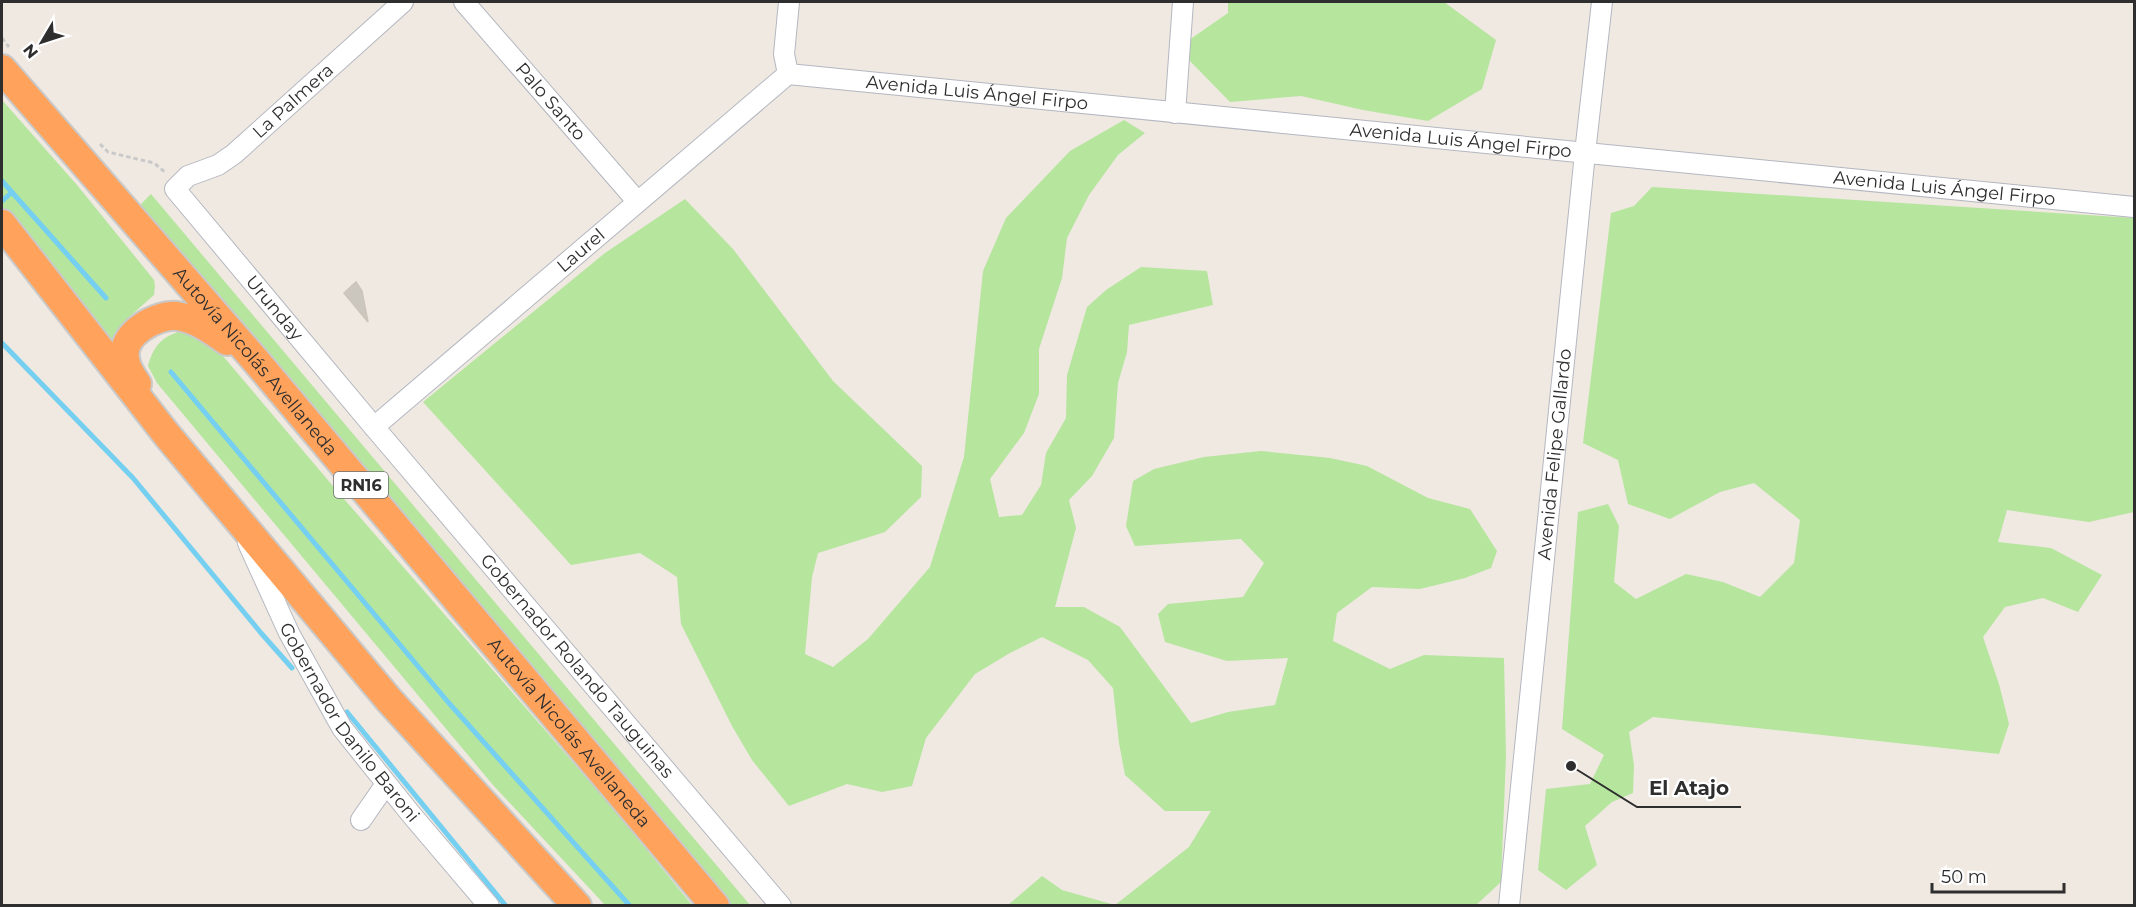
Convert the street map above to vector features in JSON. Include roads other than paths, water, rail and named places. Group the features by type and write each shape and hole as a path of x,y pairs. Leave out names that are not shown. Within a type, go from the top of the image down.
{"highway":[{"name":"Autovía Nicolás Avellaneda","path":"9,62 256,361 716,906"},
{"path":"2,224 167,435 389,700 577,906"},
{"path":"167,435 131,375 124,357 134,334 163,316 186,318 201,323 256,361"}],"street":[{"name":"La Palmera","path":"177,186 188,176 218,165 234,154 403,2"},
{"name":"Palo Santo","path":"464,2 637,201"},
{"path":"788,74 784,54 789,2"},
{"path":"1175,113 1183,2"},
{"name":"Avenida Felipe Gallardo","path":"1509,906 1602,2"},
{"name":"Laurel","path":"374,427 788,74"},
{"name":"Avenida Luis Ángel Firpo","path":"788,74 2134,207"},
{"name":"Urunday","path":"177,186 374,427"},
{"name":"Gobernador Rolando Tauguinas","path":"374,427 781,906"},
{"name":"Gobernador Danilo Baroni","path":"238,520 303,662 342,728 489,906"},
{"path":"361,820 386,784"}],"waterway":[{"path":"2,181 106,298"},
{"path":"2,201 11,193"},
{"path":"2,343 133,478 292,668"},
{"path":"171,372 448,702 630,906"},
{"path":"347,712 506,906"}],"place":[{"name":"El Atajo","path":"1571,766"}]}
